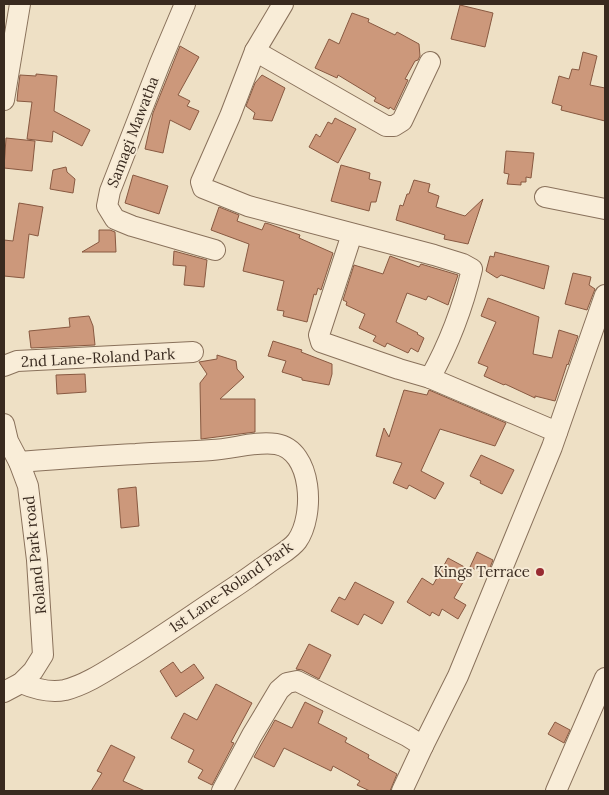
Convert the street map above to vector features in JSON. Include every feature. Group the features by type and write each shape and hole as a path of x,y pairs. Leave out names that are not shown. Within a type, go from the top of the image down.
{"street":[{"path":"4,100 20,4"},
{"name":"Samagi Mawatha","path":"185,4 156,72 110,191 107,206 115,219 123,223 215,250"},
{"path":"283,4 255,51 230,116 201,182 203,188 248,206 434,255 463,264 472,269 455,325 430,378"},
{"path":"255,51 386,126 394,126 402,121 430,62"},
{"path":"545,197 605,209"},
{"path":"352,234 319,335 321,342 430,378 557,432"},
{"path":"402,791 458,676 494,591 552,447 605,295"},
{"name":"2nd Lane-Roland Park","path":"4,366 17,361 193,352"},
{"name":"Roland Park road","path":"4,424 8,441 19,462 28,486 38,560 43,655 38,665 12,688"},
{"name":"1st Lane-Roland Park","path":"12,688 65,690 84,683 150,644 297,542 303,531 307,504 307,478 299,460 288,448 276,444 19,462"},
{"path":"556,791 605,678"},
{"path":"222,791 252,735 279,690 287,682 297,681 407,736 423,746"}],"building":[{"path":"460,5 493,13 485,47 451,39"},
{"path":"352,13 369,19 368,22 395,35 397,32 419,44 420,56 405,79 408,80 394,110 374,101 376,98 338,75 337,78 315,68 329,39 339,44"},
{"path":"180,46 199,57 178,95 190,101 187,106 199,111 190,130 170,120 163,153 145,149 153,113"},
{"path":"583,52 597,56 590,85 605,88 605,121 561,110 562,106 552,103 559,76 569,79 572,69 579,70"},
{"path":"36,74 57,76 54,111 90,130 82,146 53,131 52,142 27,139 32,102 17,101 20,75 36,76"},
{"path":"262,75 285,88 272,121 253,119 255,113 246,106 255,83"},
{"path":"335,118 356,129 338,163 309,147 316,134 320,137 328,122 332,124"},
{"path":"6,138 35,141 32,171 4,168"},
{"path":"506,151 534,153 531,178 526,177 526,182 521,182 521,185 507,184 509,174 504,173"},
{"path":"341,165 370,173 369,179 381,182 376,202 371,202 369,211 331,201"},
{"path":"66,167 67,172 75,179 73,193 50,189 53,170"},
{"path":"133,175 168,186 159,214 125,203"},
{"path":"414,180 430,184 428,192 439,196 436,207 465,216 483,199 468,244 444,239 445,235 396,220 400,205 403,206"},
{"path":"19,203 43,207 38,236 29,234 24,278 4,276 4,240 13,241"},
{"path":"219,207 239,215 237,221 262,230 265,223 269,224 300,235 299,238 333,253 321,290 318,288 316,295 314,294 307,322 283,316 284,311 277,310 284,281 243,271 249,244 211,230"},
{"path":"99,230 115,232 116,252 82,252 99,242"},
{"path":"174,251 207,260 204,287 184,285 186,266 173,265"},
{"path":"495,252 549,266 544,289 501,275 497,278 486,271 490,256 494,257"},
{"path":"390,256 419,267 421,264 458,275 448,305 428,296 426,300 407,293 396,322 424,338 418,352 411,348 408,353 387,343 385,347 373,341 376,336 359,328 365,314 346,305 347,302 343,300 354,265 383,274"},
{"path":"573,273 591,277 589,285 595,289 587,310 565,304"},
{"path":"488,298 539,317 533,354 552,358 559,330 578,336 555,401 535,396 535,398 484,376 488,367 478,363 496,322 481,316"},
{"path":"89,316 93,326 95,345 31,348 29,331 70,327 69,318"},
{"path":"273,341 302,350 301,352 332,364 329,385 302,380 302,378 282,372 286,361 268,356"},
{"path":"217,355 236,361 237,369 244,377 220,399 255,399 255,432 201,439 200,383 207,374 199,362 217,359"},
{"path":"85,374 86,392 57,394 56,375"},
{"path":"404,390 427,395 429,390 506,423 495,446 440,429 421,471 444,483 435,499 409,485 407,489 393,483 402,463 376,456 384,428 389,437"},
{"path":"481,455 514,470 502,494 470,476"},
{"path":"136,487 139,526 121,528 118,489"},
{"path":"477,552 493,560 487,575 470,567"},
{"path":"448,558 470,570 454,598 466,605 458,619 442,609 439,616 432,612 430,616 407,602 422,578 433,585"},
{"path":"355,582 394,602 382,624 364,614 358,625 331,611 339,597 345,600"},
{"path":"309,644 331,655 319,679 296,669"},
{"path":"173,662 181,673 194,664 204,678 176,697 160,671"},
{"path":"216,684 252,703 231,742 234,743 212,785 198,778 203,770 188,762 194,750 171,738 184,713 197,720"},
{"path":"305,702 323,711 318,723 347,738 345,742 369,755 368,758 397,774 390,791 370,791 357,785 360,781 333,766 331,771 284,748 274,767 254,757 275,720 292,728"},
{"path":"555,722 570,730 564,743 548,734"},
{"path":"111,745 135,757 123,781 145,791 91,791 102,773 97,771"}],"place":[{"name":"Kings Terrace","path":"540,572"}]}
